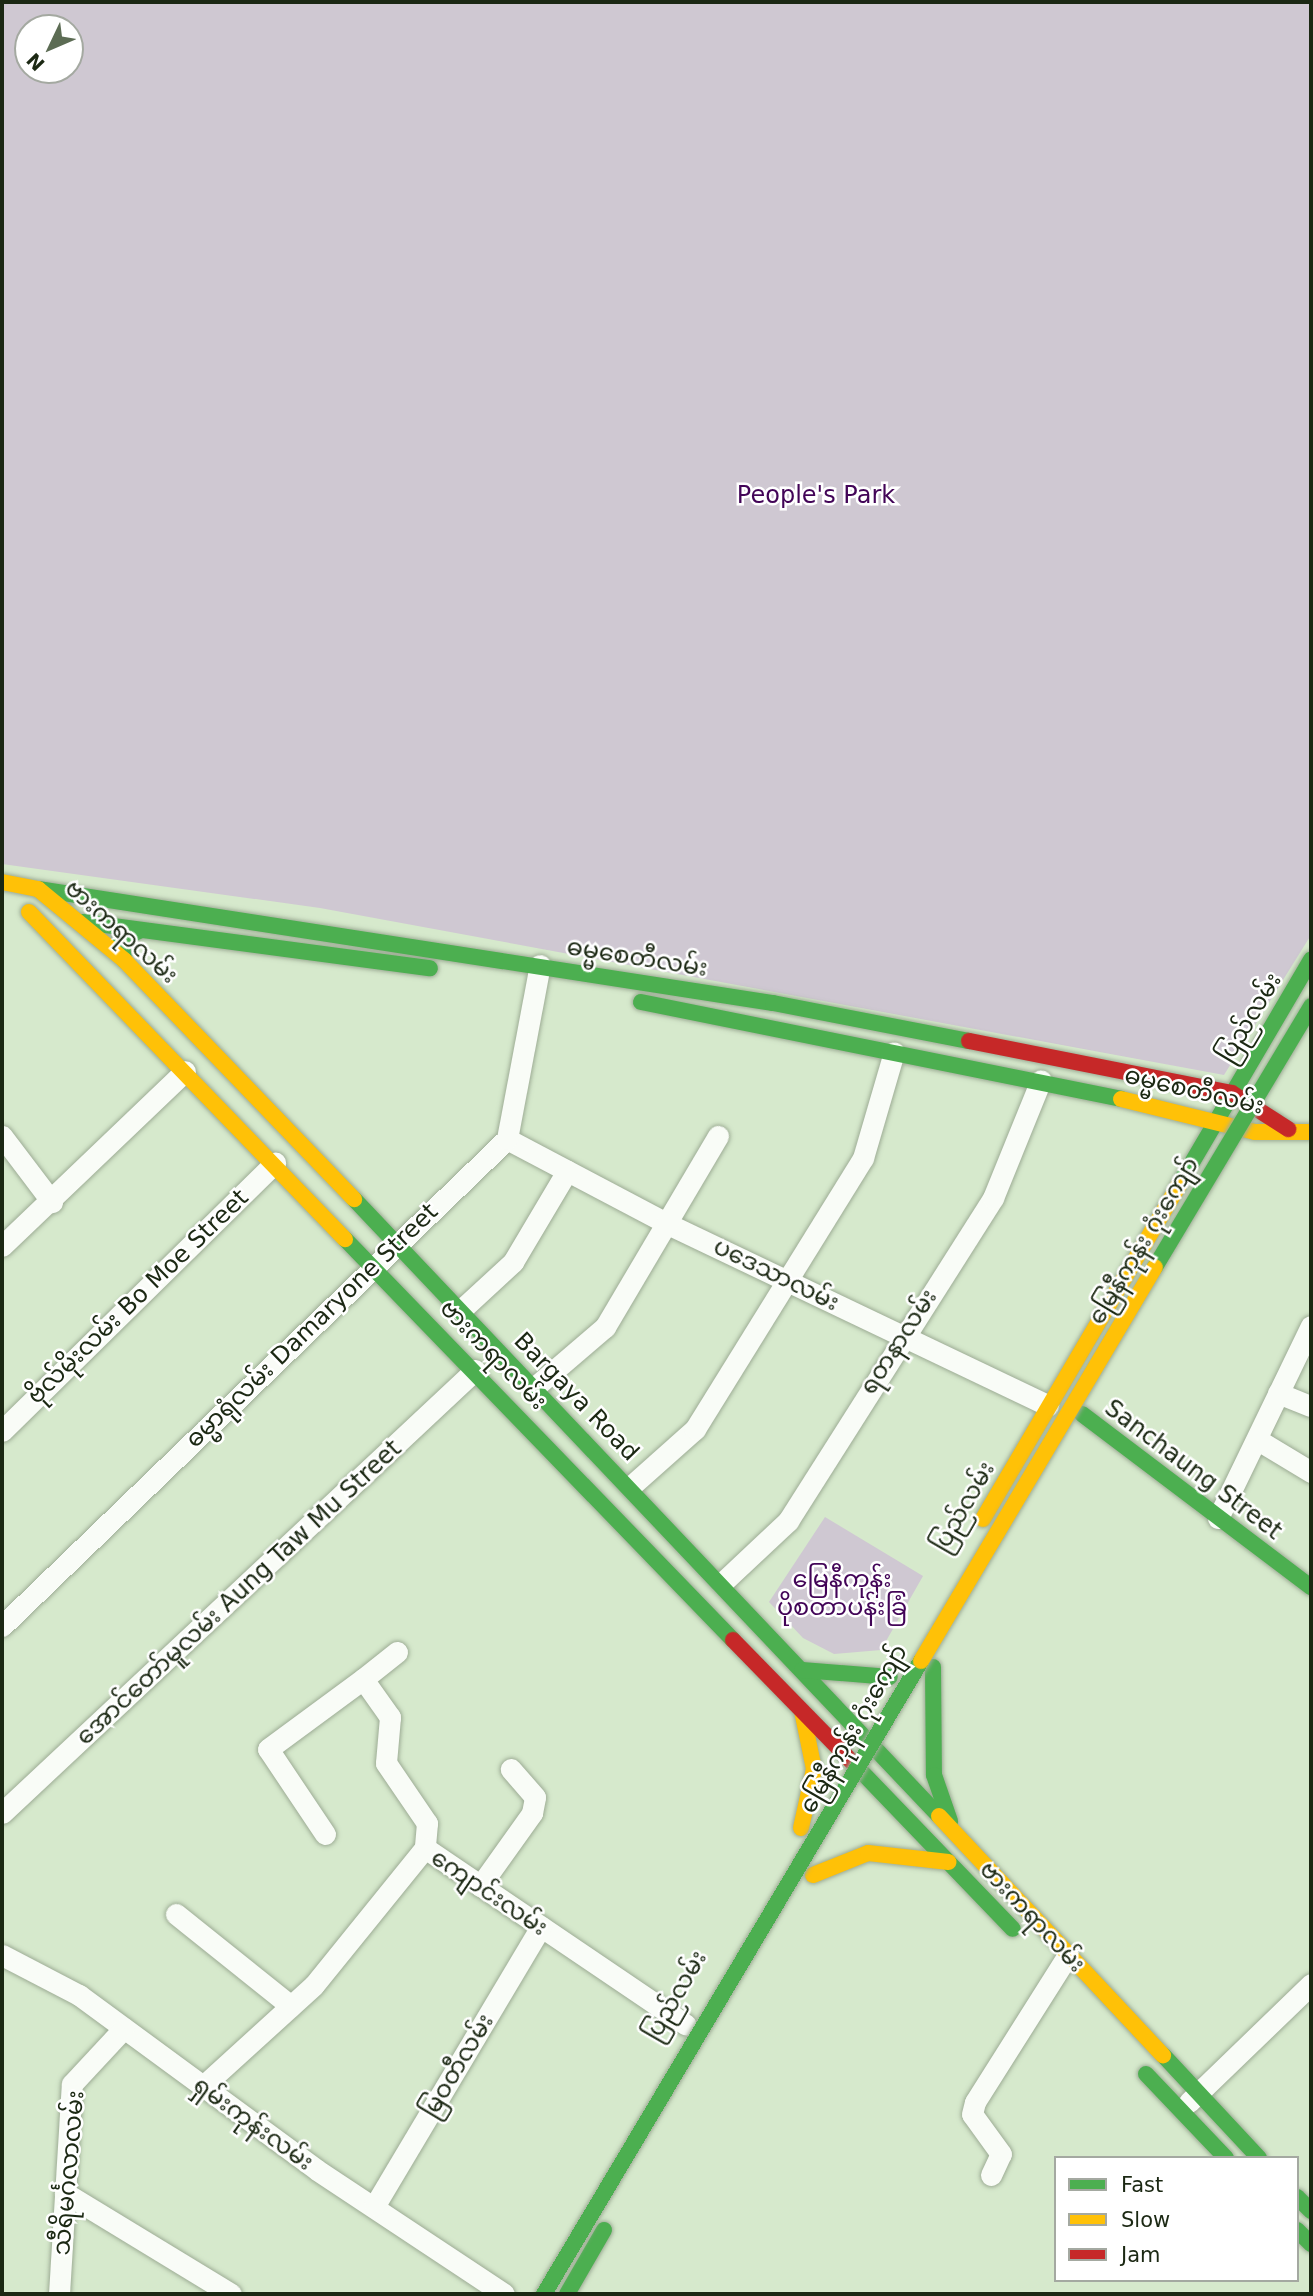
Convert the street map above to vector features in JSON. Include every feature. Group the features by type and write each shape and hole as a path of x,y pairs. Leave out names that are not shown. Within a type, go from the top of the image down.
{"main road":[{"name":"ဓမ္မစေတီလမ်း","path":"2,882 1232,1093 1266,1111 1288,1129"},
{"name":"ဗားကရာလမ်း","path":"38,889 83,922 124,960 397,1243"},
{"name":"ဓမ္မစေတီလမ်း","path":"22,911 139,931 538,973 894,1052 1041,1080 1255,1132 1288,1129"},
{"name":"ဗားကရာလမ်း","path":"22,911 185,1071 611,1507 802,1711 1027,1944"},
{"path":"124,960 121,939 139,931"},
{"name":"ပြည်လမ်း","path":"529,2294 1311,960"},
{"name":"မြေနီကုန်း ဂုံးကျော်","path":"544,2294 1311,1006"},
{"name":"ဗားကရာလမ်း","path":"149,1035 156,1013 172,1009"},
{"path":"567,2294 1082,1414 1255,1132 1311,1032"},
{"path":"1288,1129 1311,1132"},
{"name":"Bargaya Road","path":"397,1243 722,1583"},
{"name":"Sanchaung Street","path":"1082,1414 1311,1587"},
{"path":"611,1507 631,1486"},
{"path":"722,1583 859,1731"},
{"path":"933,1667 934,1775 957,1836"},
{"path":"802,1670 890,1677"},
{"path":"800,1828 814,1769 802,1711"},
{"name":"ဗားကရာလမ်း","path":"859,1731 1197,2095 1257,2156"},
{"path":"813,1875 868,1853 948,1862"},
{"name":"ဗားကရာလမ်း","path":"1049,1968 1071,1992"},
{"path":"1135,2062 1224,2156"}],"street":[{"path":"507,1139 538,973"},
{"path":"631,1486 695,1429 863,1158 894,1052"},
{"path":"2,1246 52,1202 185,1071"},
{"name":"ရတနာလမ်း","path":"722,1583 788,1521 901,1336 993,1198 1041,1080"},
{"path":"2,1136 52,1202"},
{"path":"535,1387 605,1327 670,1225 718,1136"},
{"name":"ပဒေသာလမ်း","path":"507,1139 670,1225 1048,1405"},
{"name":"ဓမ္မာရုံလမ်း Damaryone Street","path":"2,1626 507,1139"},
{"name":"ဗိုလ်မိုးလမ်း Bo Moe Street","path":"2,1431 275,1163"},
{"path":"461,1310 513,1262 567,1171"},
{"path":"1218,1518 1311,1326"},
{"name":"အောင်တော်မူလမ်း Aung Taw Mu Street","path":"2,1813 475,1370"},
{"path":"1278,1393 1311,1406"},
{"path":"1258,1440 1311,1472"},
{"path":"325,1834 272,1763 268,1749 397,1652"},
{"path":"363,1679 390,1717 386,1763 427,1823 425,1848"},
{"path":"480,1886 532,1813 535,1797 511,1769"},
{"name":"ကျောင်းလမ်း","path":"202,2087 291,2006 425,1848 686,2025"},
{"path":"176,1914 291,2006"},
{"name":"မြဝတီလမ်း","path":"375,2205 541,1927"},
{"name":"ရှမ်းကုန်းလမ်း","path":"2,1955 79,1995 202,2087 504,2294"},
{"path":"991,2175 1002,2154 972,2114 975,2102 1049,1968 1068,1955"},
{"path":"1180,2110 1311,1984"},
{"name":"သီရိမင်္ဂလာလမ်း","path":"59,2294 72,2084 124,2028"},
{"path":"65,2193 231,2294"}],"green space":[{"name":"People's Park","path":"2,2 1311,2 1311,935 1224,1075 320,908 2,864"},
{"name":"မြေနီကုန်း ပိုစတာပန်းခြံ","path":"825,1517 923,1576 881,1650 834,1654 803,1638 769,1602"}],"traffic: fast":[{"path":"38,889 773,1003 969,1041"},
{"path":"83,922 430,968"},
{"path":"124,960 121,939 139,931"},
{"path":"1180,1183 1311,960"},
{"path":"641,1002 1121,1099"},
{"path":"1155,1267 1311,1006"},
{"path":"354,1199 939,1816"},
{"path":"345,1239 733,1640"},
{"path":"1082,1414 1311,1587"},
{"path":"544,2294 921,1661"},
{"path":"933,1667 934,1775 950,1821"},
{"path":"802,1670 890,1677"},
{"path":"856,1766 1013,1929"},
{"path":"1163,2055 1257,2156"},
{"path":"1146,2074 1224,2156"},
{"path":"1299,2199 1311,2211"},
{"path":"567,2294 604,2230"},
{"path":"1299,2232 1311,2244"}],"traffic: slow":[{"path":"2,882 38,889 124,960 354,1199"},
{"path":"29,912 345,1239"},
{"path":"1121,1099 1255,1132 1311,1132"},
{"path":"983,1519 1180,1183"},
{"path":"921,1661 1155,1267"},
{"path":"801,1828 814,1769 802,1711"},
{"path":"939,1816 1163,2055"},
{"path":"813,1875 868,1853 948,1862"}],"traffic: jam":[{"path":"969,1041 1232,1093 1288,1129"},
{"path":"733,1640 856,1766"}]}
